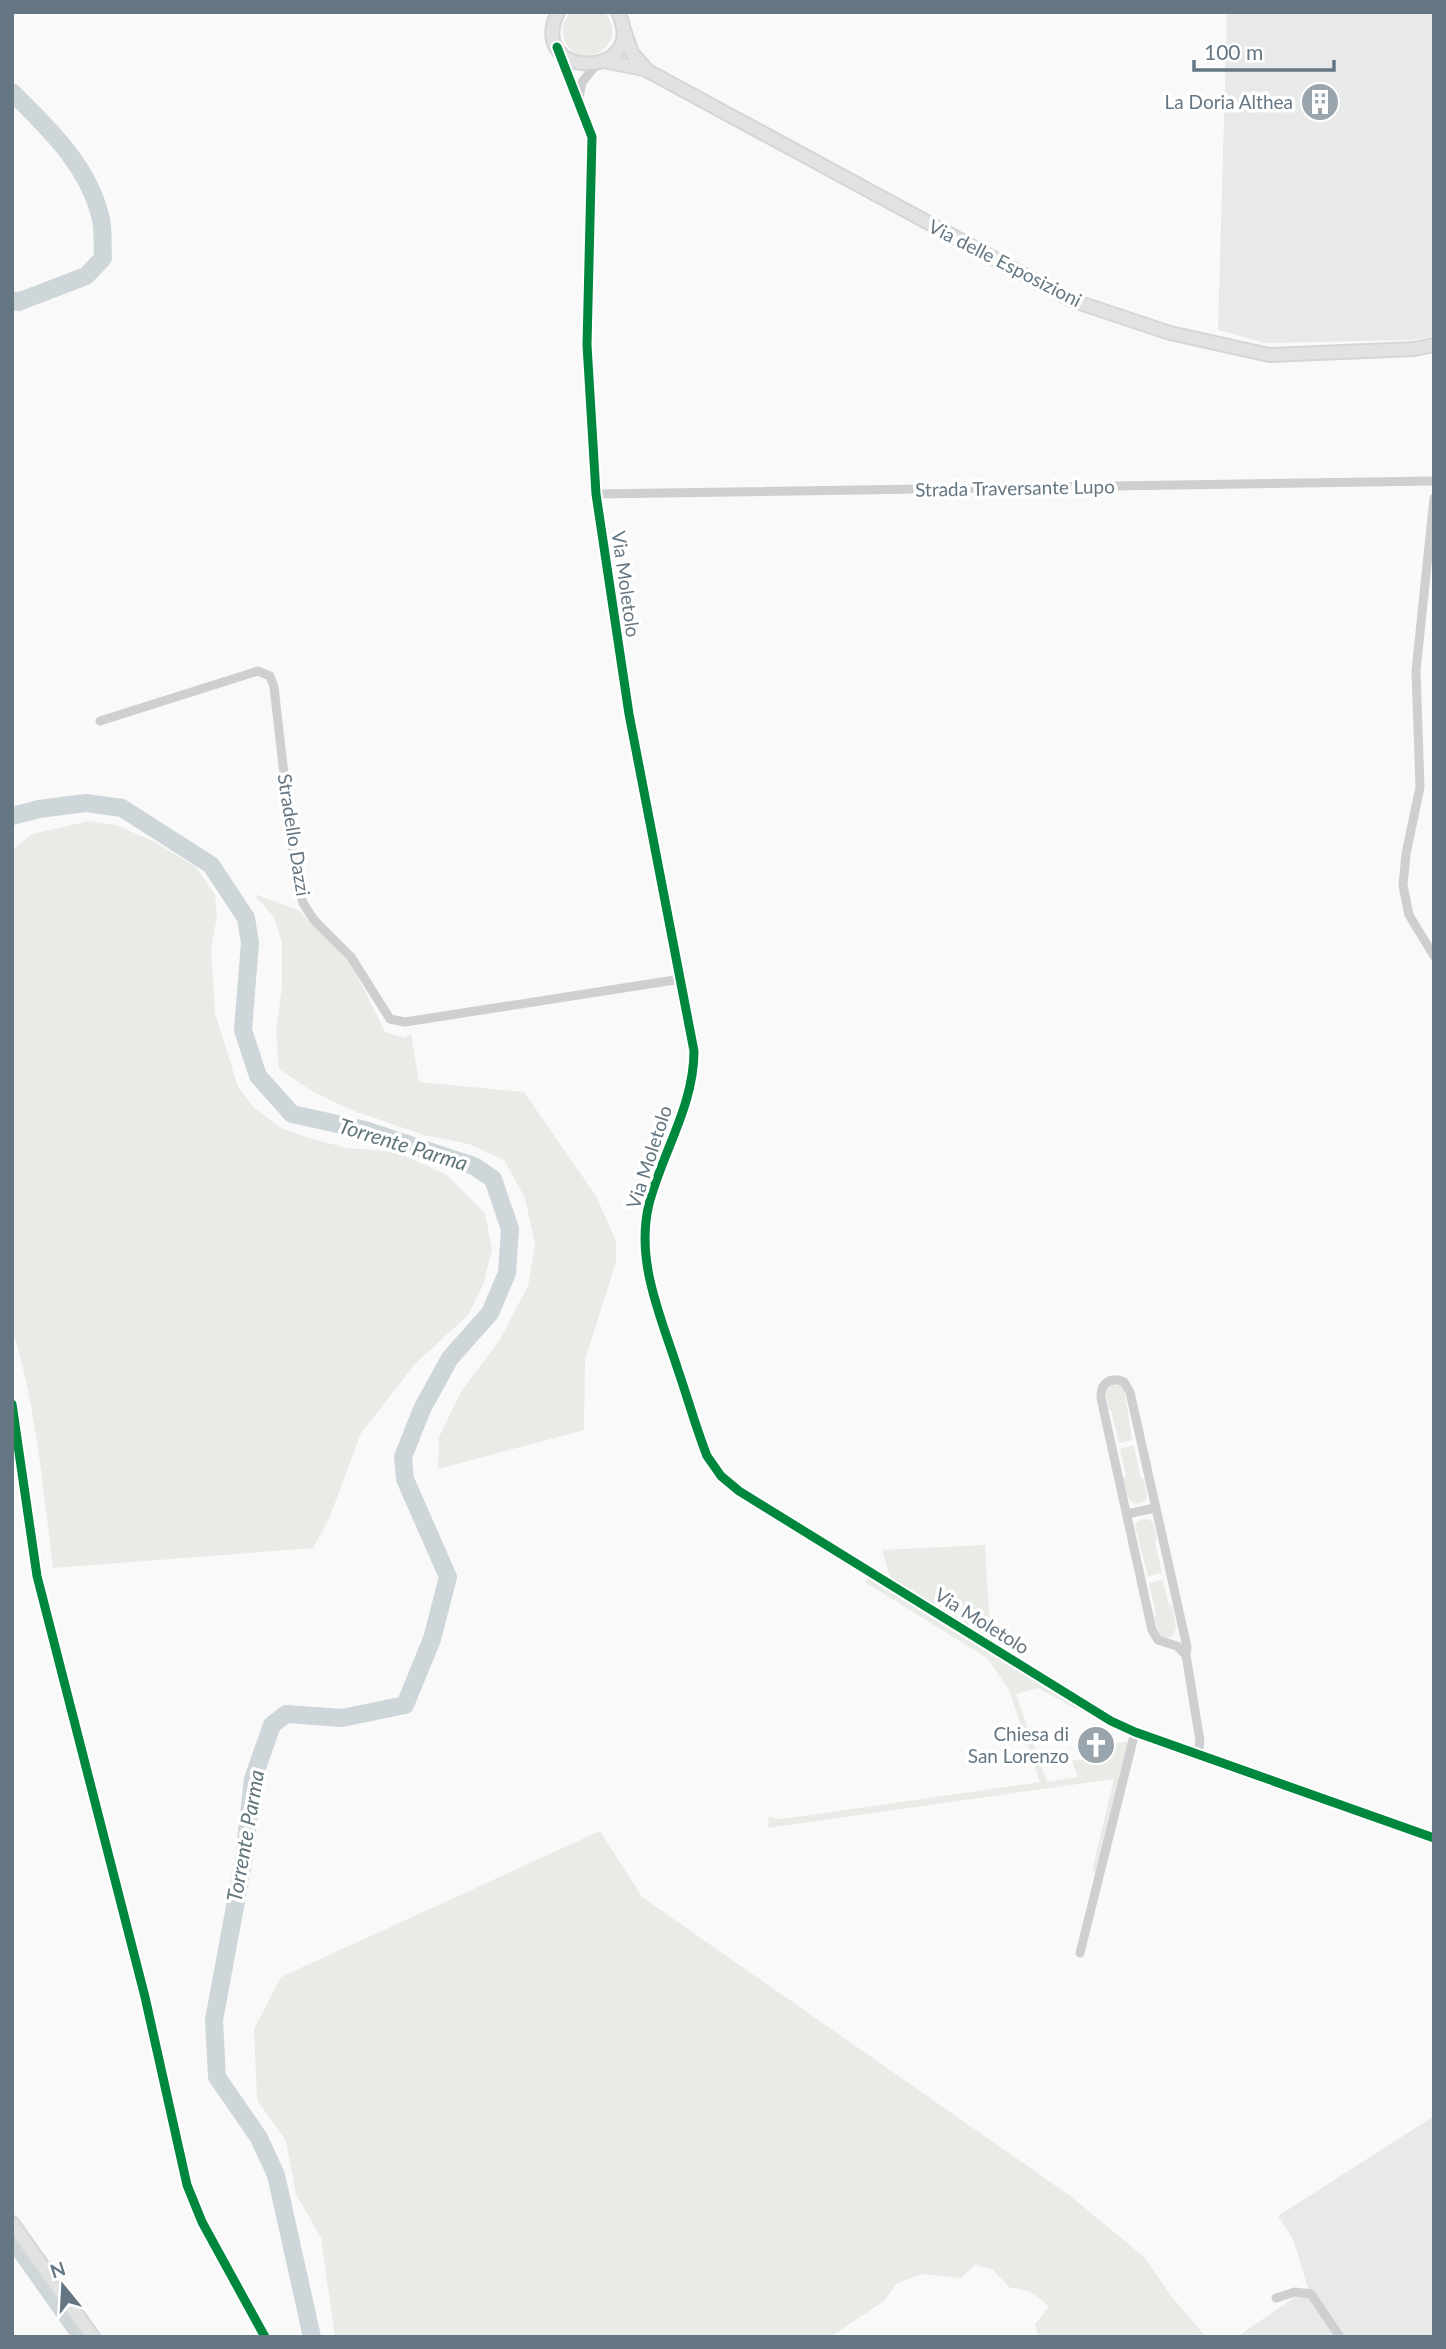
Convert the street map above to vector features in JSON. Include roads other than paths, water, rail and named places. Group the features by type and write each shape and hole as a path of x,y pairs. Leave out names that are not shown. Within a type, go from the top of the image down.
{"street":[{"name":"Via Moletolo","path":"546,12 593,143 587,345 596,494 629,714 692,1038 693,1068 683,1111 649,1204 645,1255 656,1301 710,1461 721,1476 738,1490 1095,1712 1135,1732 1434,1838"},
{"path":"558,12 554,24 555,41 565,56 574,62 601,65"},
{"path":"579,98 582,82 619,46 622,36 620,18"},
{"name":"Via delle Esposizioni","path":"620,18 632,53 648,71 1070,300 1170,333 1269,355 1414,349 1434,345"},
{"name":"Via delle Esposizioni","path":"601,65 648,71"},
{"name":"Strada Traversante Lupo","path":"596,494 1434,481"},
{"path":"1434,498 1416,671 1421,780 1406,854 1404,885 1409,915 1434,956"},
{"name":"Stradello Dazzi","path":"100,721 258,671 270,676 274,687 296,880 303,903 314,920 351,957 390,1019 405,1022 681,979"},
{"path":"1186,1656 1177,1646 1160,1641 1153,1633 1100,1395 1102,1387 1112,1380 1124,1382 1129,1389 1186,1647 1200,1738 1198,1754"},
{"path":"1127,1514 1155,1508"},
{"path":"1168,1643 1179,1637 1181,1624"},
{"path":"1080,1953 1135,1732"},
{"path":"12,2223 93,2337"},
{"path":"1276,2298 1295,2292 1311,2294 1340,2337"}],"waterway":[{"name":"Torrente Parma","path":"12,92 65,148 86,179 101,220 103,258 86,276 18,302 12,300"},
{"name":"Torrente Parma","path":"12,816 39,809 86,803 122,808 211,865 246,918 250,943 243,1030 258,1076 292,1114 365,1130 474,1166 493,1179 510,1229 507,1273 490,1313 450,1358 422,1409 403,1457 405,1479 448,1577 432,1639 405,1705 342,1718 286,1714 272,1725 253,1779 244,1858 214,2020 217,2077 259,2138 276,2175 312,2337"},
{"path":"12,2245 77,2337"}],"place":[{"name":"La Doria Althea","path":"1320,102"},
{"name":"Chiesa di San Lorenzo","path":"1096,1745"}]}
